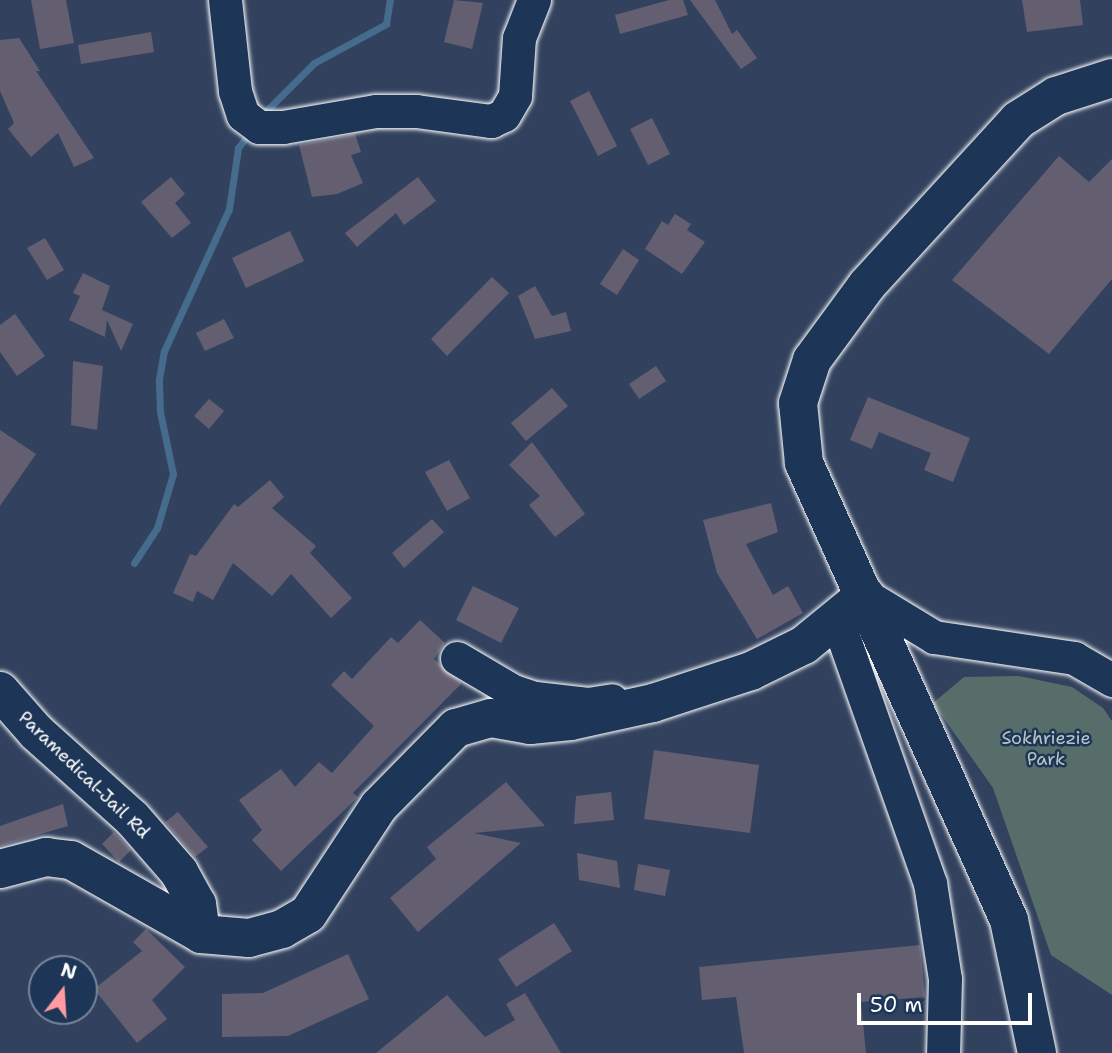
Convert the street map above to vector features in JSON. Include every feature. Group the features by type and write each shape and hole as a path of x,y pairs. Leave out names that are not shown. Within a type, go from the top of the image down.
{"main road":[{"path":"1037,1053 1009,920 804,463 799,403 813,360 867,285 1018,120 1056,96 1112,78"},
{"path":"0,869 46,856 71,860 201,934 249,938 282,929 308,914 379,806 456,728 491,718 530,724 571,721 676,695 751,671 804,645 838,622 865,595"},
{"name":"Paramedical-Jail Rd","path":"0,691 36,732 132,818 179,872 197,904 201,934"}],"street":[{"path":"225,0 235,91 243,115 259,127 376,111 416,111 491,121 504,115 515,96 519,38 534,0"},
{"path":"865,595 934,637 1074,658 1112,680"},
{"path":"838,622 930,883 945,979 943,1053"},
{"path":"457,658 513,691 535,698 587,704 676,695"}],"green space":[{"name":"Sokhriezie Park","path":"1019,676 1072,687 1103,708 1112,721 1112,995 1051,955 993,788 933,703 964,677"}],"building":[{"path":"31,0 66,0 74,43 40,49"},
{"path":"454,0 483,3 472,49 444,42"},
{"path":"669,0 683,0 688,15 620,34 615,15"},
{"path":"690,0 715,0 732,34 737,30 757,58 741,69"},
{"path":"1022,0 1080,0 1083,25 1027,32"},
{"path":"151,32 154,52 81,64 78,45"},
{"path":"19,38 40,71 36,71 94,158 74,167 58,133 31,157 8,129 14,123 0,91 0,40"},
{"path":"589,91 617,146 598,156 570,101"},
{"path":"652,118 670,154 648,165 630,129"},
{"path":"355,134 361,152 351,155 363,183 337,194 312,197 299,145"},
{"path":"1059,156 1089,182 1112,159 1112,279 1049,354 952,280"},
{"path":"171,177 185,194 175,203 191,223 172,238 141,202"},
{"path":"418,177 436,201 404,225 396,213 357,247 345,233"},
{"path":"675,214 691,224 687,230 705,242 682,274 645,249 662,221 668,225"},
{"path":"290,231 304,261 246,288 232,258"},
{"path":"45,238 64,270 47,280 27,248"},
{"path":"623,249 639,260 617,295 600,284"},
{"path":"83,273 110,286 102,310 133,324 121,351 107,320 105,337 69,320 80,296 73,293"},
{"path":"492,277 509,293 447,356 431,339"},
{"path":"535,286 552,316 566,312 571,331 535,339 518,296"},
{"path":"15,314 45,356 17,376 0,352 0,325"},
{"path":"224,319 234,338 205,351 196,333"},
{"path":"73,361 103,366 97,430 71,425"},
{"path":"656,366 666,381 639,399 629,384"},
{"path":"552,388 568,406 526,441 511,423"},
{"path":"868,397 970,438 953,482 924,470 931,453 879,432 872,449 850,440"},
{"path":"209,399 224,411 209,429 194,416"},
{"path":"0,430 36,454 0,506"},
{"path":"532,442 585,514 555,537 529,505 540,496 509,465"},
{"path":"449,460 470,498 447,511 425,472"},
{"path":"270,480 284,497 272,508 316,546 310,553 352,598 331,618 291,574 272,596 233,563 213,600 197,591 193,602 173,593 190,554 196,556 234,504 238,507"},
{"path":"771,503 778,532 746,544 773,595 788,586 803,613 757,639 717,573 703,520"},
{"path":"432,519 444,532 404,568 392,553"},
{"path":"473,586 519,608 501,643 456,620"},
{"path":"420,620 445,643 434,659 462,683 353,793 358,797 281,871 252,840 262,830 239,800 281,769 295,787 319,762 332,773 374,726 331,685 344,671 352,679 391,637 398,643"},
{"path":"654,750 759,765 750,833 644,819"},
{"path":"506,782 545,826 474,833 521,843 418,932 390,898 436,859 427,847"},
{"path":"611,792 614,820 574,824 576,796"},
{"path":"63,804 68,826 0,846 0,826"},
{"path":"178,812 208,847 195,857 165,822"},
{"path":"114,832 131,850 119,862 102,844"},
{"path":"577,853 617,861 620,888 579,880"},
{"path":"638,864 670,870 665,896 634,890"},
{"path":"554,923 572,951 516,987 498,959"},
{"path":"146,929 185,967 152,1000 167,1019 137,1043 98,994 98,986 142,951 133,942"},
{"path":"920,945 925,997 861,1002 866,1053 744,1053 736,997 702,1000 699,967"},
{"path":"348,954 369,999 288,1036 222,1037 222,994 263,993"},
{"path":"525,993 561,1053 376,1053 447,995 485,1037 515,1020 506,1004"}],"waterway":[{"path":"261,116 314,63 386,24 390,0"},
{"path":"134,563 157,528 173,474 160,412 159,379 164,351 229,209 238,148 250,132"}]}
